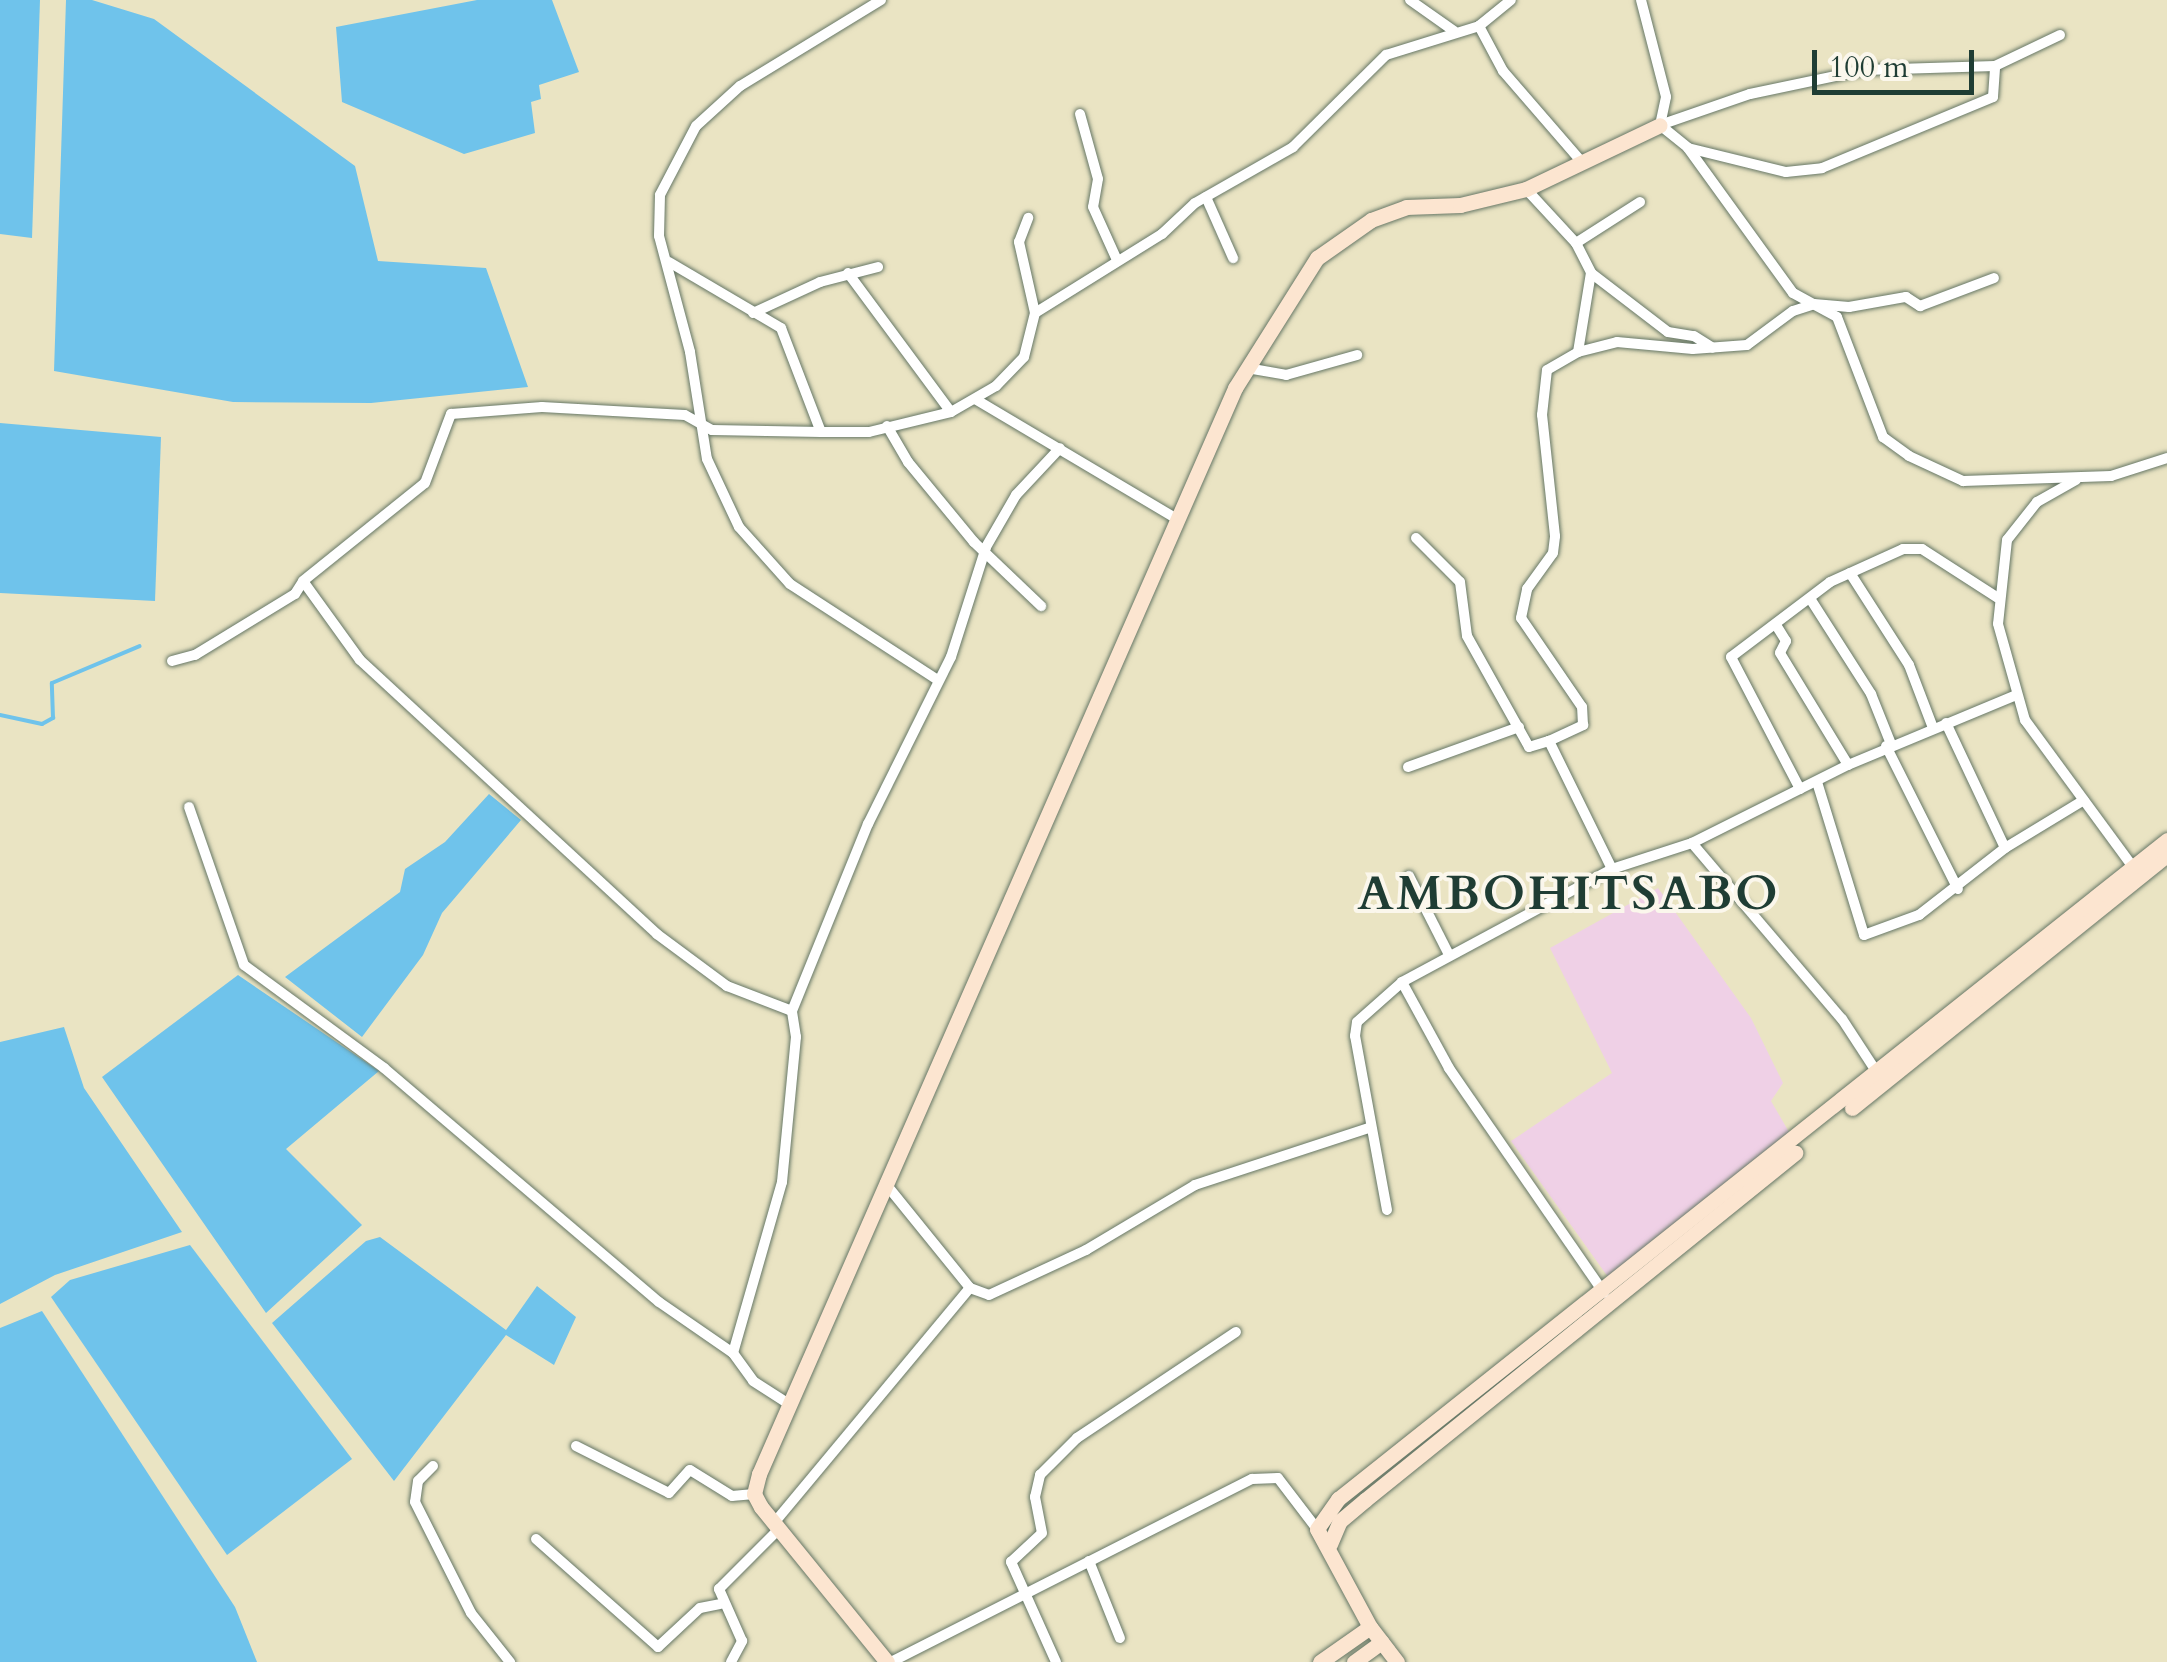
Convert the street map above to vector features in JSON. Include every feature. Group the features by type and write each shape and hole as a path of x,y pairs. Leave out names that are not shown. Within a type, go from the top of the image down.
{"street":[{"path":"881,0 740,86 696,126 660,195 659,236 670,262 714,480 758,550 822,607 938,680"},
{"path":"1410,0 1454,31"},
{"path":"1036,312 1116,258 1162,234 1206,198 1315,130 1333,102 1386,55 1479,26 1511,0"},
{"path":"1642,0 1666,97 1660,125"},
{"path":"1479,26 1504,72 1581,161"},
{"path":"754,1494 789,1404 1174,517 1247,368 1317,258 1371,220 1406,207 1460,205 1526,189 1660,125 1750,94 1864,70 1995,66 2060,35"},
{"path":"1688,148 1786,172 1822,168 1993,97 1995,66"},
{"path":"1080,114 1098,179 1093,206 1116,258"},
{"path":"1660,125 1688,148 1776,274 1836,317 1848,336 1883,437 1909,456 1963,481 2111,476 2167,458"},
{"path":"1526,189 1576,242 1591,273 1668,332 1694,336 1714,348"},
{"path":"1206,198 1233,258"},
{"path":"1576,242 1640,202"},
{"path":"172,661 212,645 295,594 303,581 425,484 451,414 542,406 685,415 712,430 821,432 887,426 952,412 976,399 1024,358 1036,312 1019,242 1028,218"},
{"path":"670,262 781,328 821,432"},
{"path":"753,313 848,274 878,268"},
{"path":"1578,352 1591,273"},
{"path":"848,274 952,412"},
{"path":"1416,538 1460,582 1467,636 1529,748 1550,741 1586,718 1521,618 1520,607 1553,553 1555,536 1542,384 1552,364 1578,352 1618,342 1714,348 1748,345 1793,311 1814,304 1849,306 1906,297 1920,306 1994,278"},
{"path":"1247,368 1286,375 1357,355"},
{"path":"976,399 1174,517"},
{"path":"887,426 908,462 974,542 986,548 1041,606"},
{"path":"733,1353 786,1156 796,1037 792,1011 868,824 938,680 986,548 1016,495 1060,448"},
{"path":"2081,478 2037,502 2007,540 1998,598 2024,720 2133,867"},
{"path":"1800,789 1731,657 1850,573 1903,549 1922,549 1998,598"},
{"path":"1850,573 1909,664 1933,728"},
{"path":"303,581 360,660 657,934 727,986 792,1011"},
{"path":"1811,600 1871,694 1888,745 1958,889"},
{"path":"1776,625 1786,641 1780,653 1848,766"},
{"path":"1387,1210 1357,1022 1402,982 1612,869 1692,843 1888,745 2016,695"},
{"path":"1946,723 2005,848"},
{"path":"1408,768 1519,727"},
{"path":"1550,741 1612,869"},
{"path":"1817,782 1864,934 1913,918 1958,889 2005,848 2084,800"},
{"path":"190,807 244,965 384,1068 659,1302 733,1353 753,1381 789,1404"},
{"path":"2120,884 2133,867 2167,840"},
{"path":"1692,843 1842,1019 1874,1082"},
{"path":"1330,1544 1340,1522 1518,1380 1608,1297 2020,963 2120,884 2167,855"},
{"path":"1409,876 1449,955"},
{"path":"1402,982 1448,1068 1608,1297"},
{"path":"885,1183 970,1288 989,1295 1086,1250 1195,1185 1371,1126"},
{"path":"731,1662 742,1642 720,1604 719,1590 970,1288"},
{"path":"1317,1529 1338,1498 1506,1365 1608,1297"},
{"path":"1056,1662 1023,1595 1011,1556 1042,1533 1035,1497 1040,1474 1078,1438 1236,1332"},
{"path":"1506,1365 1518,1380"},
{"path":"576,1446 669,1493 690,1470 732,1496 754,1494"},
{"path":"433,1466 418,1482 415,1502 471,1613 510,1662"},
{"path":"754,1494 889,1662 1266,1475 1278,1478 1330,1544 1370,1627 1397,1662"},
{"path":"536,1539 658,1647 700,1608 720,1604"},
{"path":"1089,1562 1120,1638"},
{"path":"1320,1662 1370,1627"},
{"path":"1354,1662 1382,1642"}],"shaded area":[{"path":"1658,888 1751,1018 1783,1083 1771,1101 1789,1132 1608,1277 1511,1141 1612,1073 1550,948"}],"water":[{"path":"0,0 40,0 32,238 0,234"},
{"path":"66,0 92,0 154,19 355,166 378,261 486,268 528,387 371,403 233,402 54,371"},
{"path":"477,0 552,0 579,72 539,85 541,99 531,102 535,133 464,154 342,102 336,27"},
{"path":"0,423 161,437 155,601 0,593"},
{"path":"489,794 521,820 442,913 423,955 362,1037 285,977 400,892 405,869 445,842"},
{"path":"238,975 379,1071 286,1149 362,1225 266,1313 102,1077"},
{"path":"64,1027 84,1088 182,1232 55,1275 0,1304 0,1042"},
{"path":"380,1237 506,1330 537,1286 576,1317 554,1365 506,1335 394,1481 272,1323 366,1241"},
{"path":"190,1245 352,1459 227,1555 51,1297 70,1280"},
{"path":"42,1311 235,1607 257,1662 0,1662 0,1328"}],"waterway":[{"path":"0,715 42,724 53,718 52,683 140,646"}],"district":[{"name":"AMBOHITSABO","path":"1569,894"}]}
